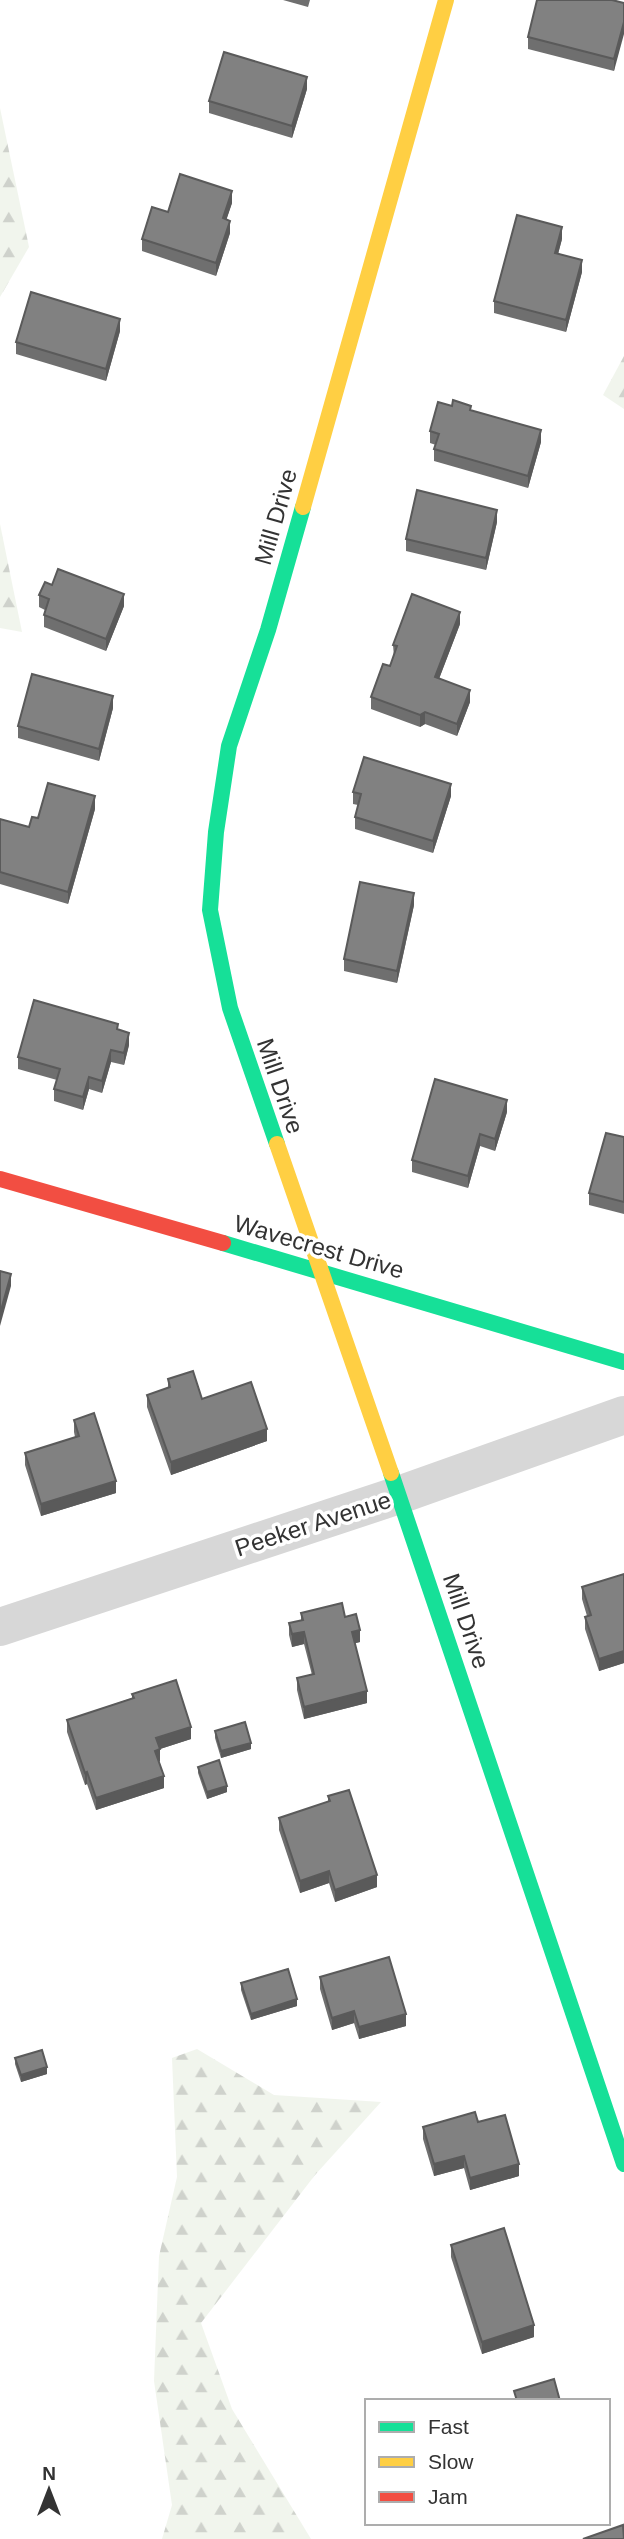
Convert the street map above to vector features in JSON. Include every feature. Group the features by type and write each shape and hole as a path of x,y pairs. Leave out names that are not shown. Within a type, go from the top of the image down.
{"street":[{"name":"Mill Drive","path":"446,0 268,630 229,746 216,831 210,911 230,1008 400,1495 624,2164"},
{"name":"Wavecrest Drive","path":"0,1180 320,1271 624,1362"},
{"name":"Peeker Avenue","path":"0,1627 400,1495 624,1415"}],"green space":[{"path":"0,108 29,247 0,297"},
{"path":"624,356 624,409 603,395"},
{"path":"0,524 22,632 0,628"},
{"path":"197,2049 274,2095 381,2102 315,2175 201,2323 232,2409 311,2539 162,2539 172,2505 154,2381 159,2256 177,2177 172,2058"}],"building":[{"path":"537,0 612,0 624,3 624,22 614,59 528,37"},
{"path":"224,52 307,77 292,126 209,101"},
{"path":"180,174 232,191 223,218 230,221 216,263 142,239 152,207 168,212"},
{"path":"517,215 562,227 555,253 582,260 566,320 494,301"},
{"path":"31,292 120,319 106,369 16,342"},
{"path":"453,400 471,406 470,410 541,430 528,476 434,449 439,434 430,431 438,402 452,406"},
{"path":"417,490 497,510 486,558 406,539"},
{"path":"58,569 124,594 106,639 44,615 49,599 39,595 45,582 52,585"},
{"path":"412,594 460,612 435,677 470,690 457,724 425,712 420,715 371,697 383,664 390,666 397,646 393,645"},
{"path":"32,674 113,696 99,749 18,726"},
{"path":"364,757 451,784 433,841 355,817 361,794 353,792"},
{"path":"48,783 95,796 68,892 0,872 0,819 29,827 32,817 38,818"},
{"path":"360,882 414,893 397,971 344,959"},
{"path":"34,1000 118,1024 117,1029 129,1033 124,1053 111,1050 102,1081 89,1077 83,1097 54,1089 60,1069 18,1057"},
{"path":"435,1079 507,1100 495,1139 480,1134 468,1176 412,1160"},
{"path":"606,1133 624,1137 624,1202 589,1193"},
{"path":"0,1271 11,1274 0,1314"},
{"path":"193,1371 202,1399 251,1382 267,1429 171,1462 147,1395 170,1387 168,1379"},
{"path":"94,1413 116,1481 41,1504 25,1453 79,1436 74,1420"},
{"path":"624,1574 624,1651 599,1659 585,1617 591,1615 582,1587"},
{"path":"342,1603 345,1617 356,1614 360,1630 352,1632 367,1691 304,1707 297,1678 314,1674 304,1632 292,1634 289,1623 303,1620 301,1613"},
{"path":"176,1680 191,1727 156,1738 160,1749 155,1751 164,1776 96,1798 67,1720 134,1698 132,1694"},
{"path":"245,1722 251,1743 221,1751 215,1731"},
{"path":"219,1760 227,1786 207,1792 198,1767"},
{"path":"349,1790 377,1875 335,1890 329,1871 300,1881 279,1818 330,1801 328,1796"},
{"path":"389,1957 406,2014 359,2027 354,2011 332,2018 320,1977"},
{"path":"288,1969 297,1999 251,2014 241,1983"},
{"path":"42,2050 47,2067 21,2075 15,2058"},
{"path":"475,2112 478,2122 505,2115 519,2164 470,2178 464,2156 434,2164 423,2127"},
{"path":"504,2228 534,2325 482,2342 451,2245"},
{"path":"554,2379 559,2399 516,2399 514,2391"},
{"path":"623,2525 624,2539 583,2539"}],"traffic: fast":[{"path":"277,1144 230,1008 210,910 216,832 229,746 268,630 303,507"},
{"path":"223,1243 624,1362"},
{"path":"391,1473 624,2164"}],"traffic: slow":[{"path":"303,507 446,0"},
{"path":"277,1144 391,1473"}],"traffic: jam":[{"path":"0,1179 223,1243"}]}
